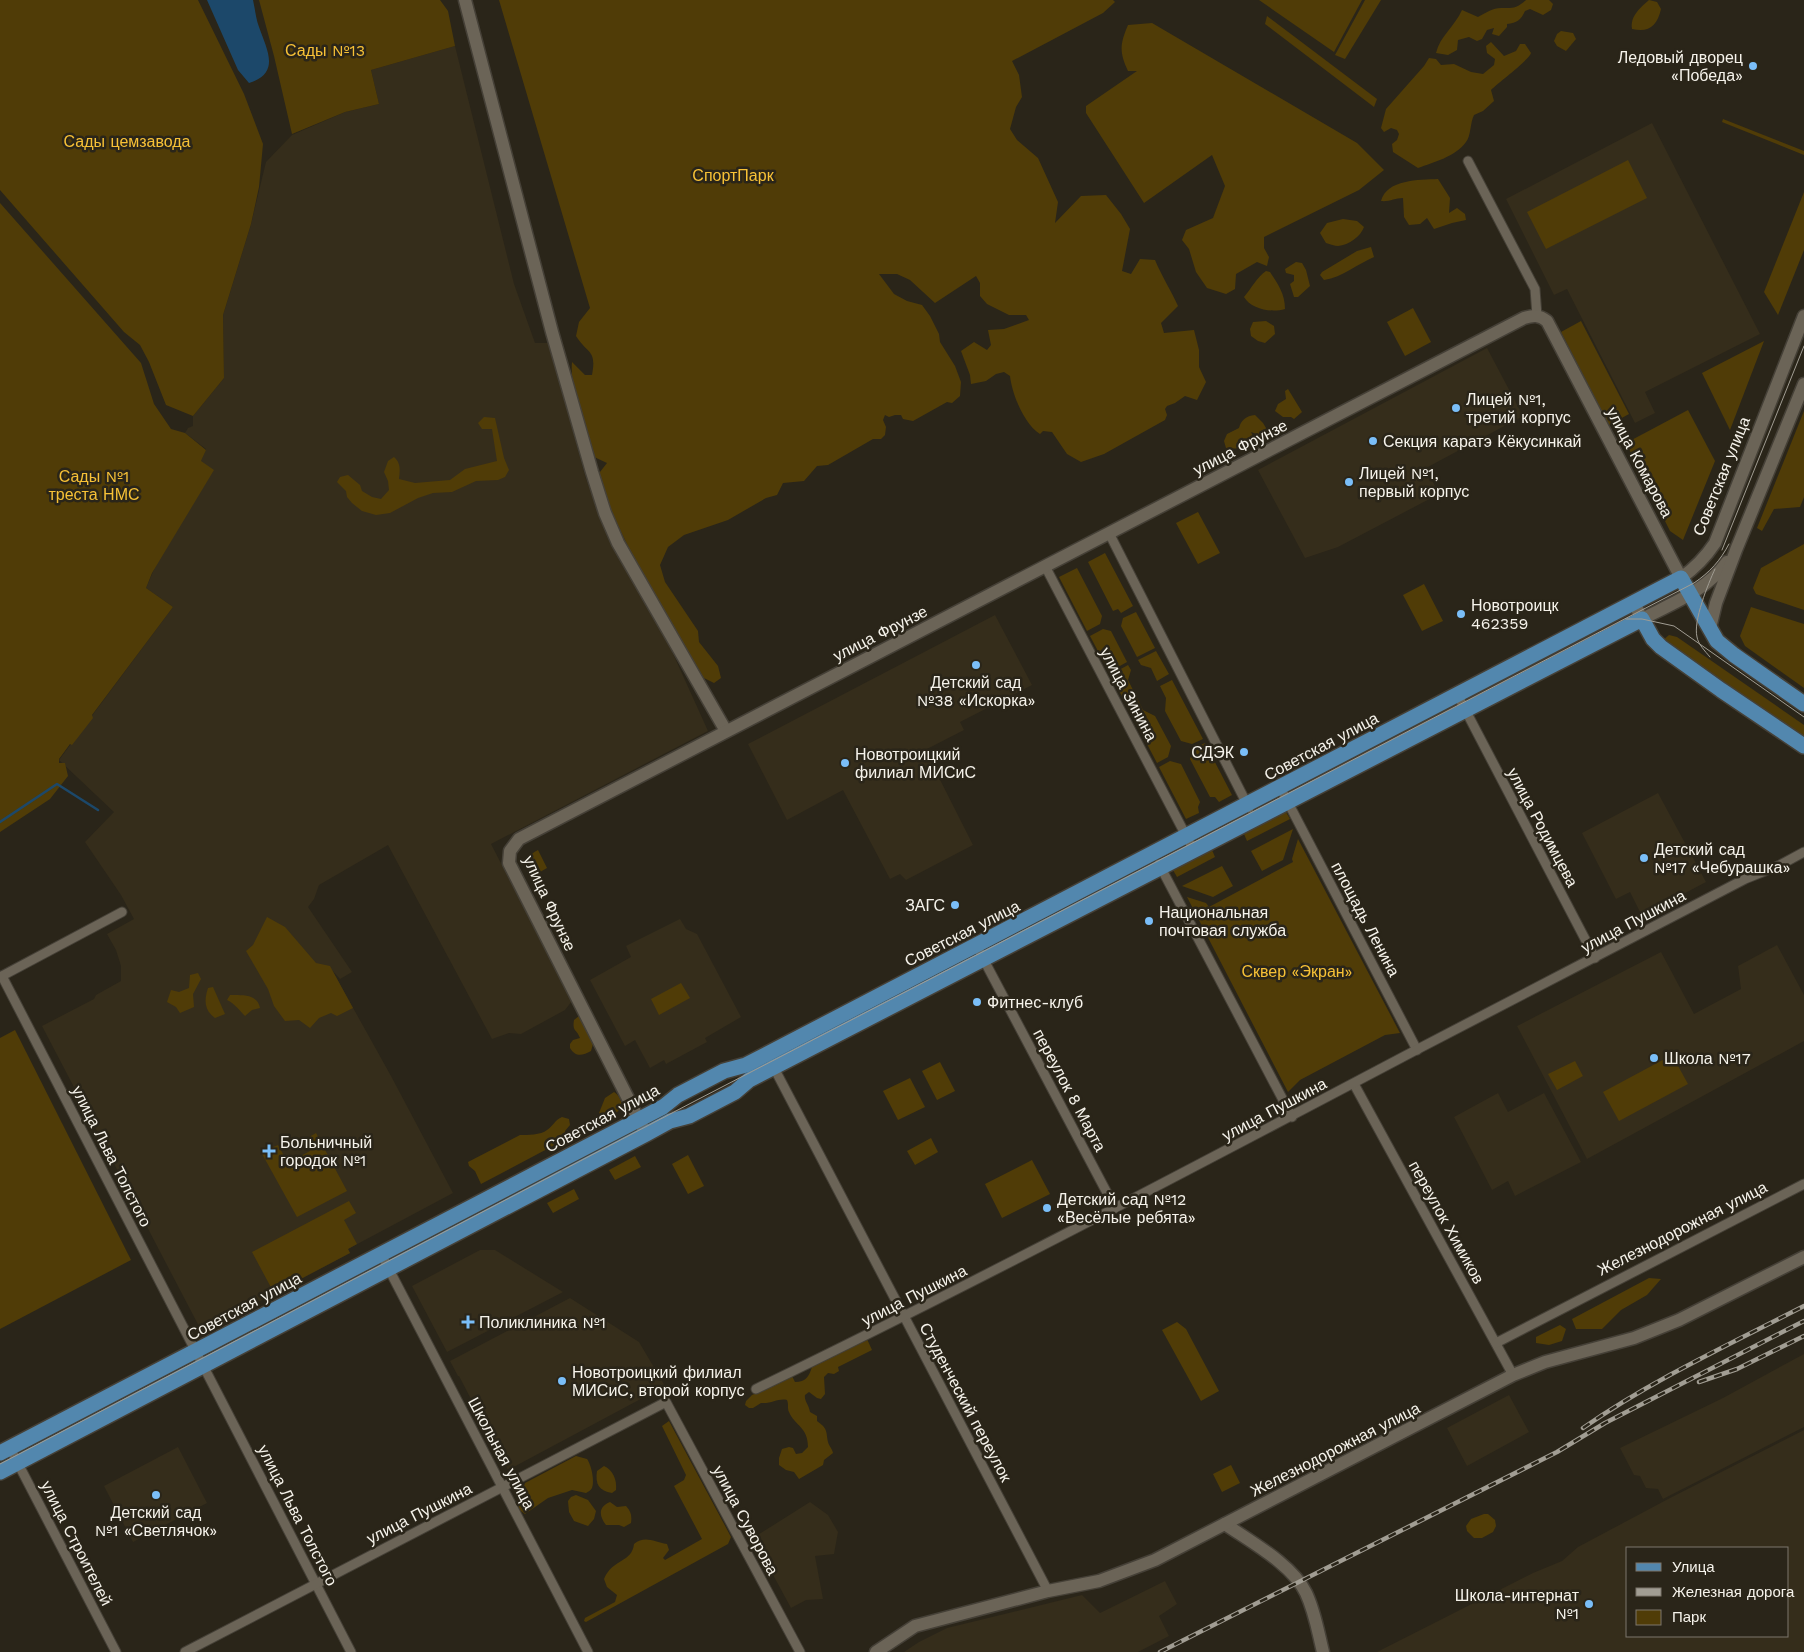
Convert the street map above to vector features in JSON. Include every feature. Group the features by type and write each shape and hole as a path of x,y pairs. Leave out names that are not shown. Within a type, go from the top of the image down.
{"main road":[{"name":"улица Комарова","path":"1681,578 1714,634 1734,656 1804,704"},
{"name":"Советская улица","path":"5,1450 639,1120 663,1107 678,1095 724,1071 742,1067 1681,578"},
{"name":"Советская улица","path":"0,1472 670,1121 689,1116 735,1092 749,1080 1642,619"},
{"path":"1642,619 1653,639 1661,647 1804,746"}],"street":[{"path":"465,0 554,339 604,513 618,544 726,732"},
{"path":"1468,161 1535,289 1537,316"},
{"name":"улица Фрунзе","path":"646,1134 509,863 510,851 519,839 1524,318 1537,316"},
{"name":"улица Комарова","path":"1537,316 1541,316 1547,321 1681,578"},
{"name":"Советская улица","path":"1681,578 1695,568 1715,543 1804,316"},
{"name":"Советская улица","path":"1714,634 1716,603 1804,384"},
{"path":"1109,533 1255,819"},
{"name":"Советская улица","path":"1642,619 1690,594 1719,573 1736,550"},
{"name":"улица Зинина","path":"1045,566 1194,851"},
{"path":"1634,603 1642,619"},
{"name":"улица Родимцева","path":"1457,694 1595,958"},
{"name":"площадь Ленина","path":"1280,787 1417,1050"},
{"name":"улица Пушкина","path":"756,1389 904,1317 1292,1117 1745,879 1780,865 1804,852"},
{"path":"1153,853 1292,1117"},
{"path":"1,976 122,912"},
{"name":"переулок 8 Марта","path":"976,945 1115,1208"},
{"name":"улица Льва Толстого","path":"1,976 351,1652"},
{"name":"Студенческий переулок","path":"766,1054 1048,1591"},
{"name":"переулок Химиков","path":"1354,1084 1513,1375"},
{"name":"Железнодорожная улица","path":"1496,1343 1804,1184"},
{"name":"Школьная улица","path":"381,1254 588,1652"},
{"name":"Железнодорожная улица","path":"876,1652 915,1626 1048,1591 1099,1581 1155,1560 1513,1375 1545,1362 1634,1338 1680,1320 1804,1256"},
{"name":"улица Пушкина","path":"186,1652 666,1402"},
{"name":"улица Суворова","path":"666,1402 800,1652"},
{"name":"улица Строителей","path":"5,1450 18,1463 116,1652"},
{"path":"1226,1524 1289,1569 1299,1581 1306,1593 1315,1617 1323,1652"}],"shaded area":[{"path":"455,46 514,284 535,343 549,343 586,479 608,533 660,625 708,731 491,844 572,1001 565,1010 521,1034 509,1033 492,1039 388,845 319,885 314,899 308,907 352,972 340,979 332,970 453,1193 348,1249 350,1253 202,1332 42,1026 94,999 96,995 121,981 121,966 116,950 107,934 134,919 121,895 85,842 114,812 59,760 173,607 146,588 206,449 185,433 188,428 193,426 193,416 224,378 223,315 251,224 266,162 292,135 345,112 379,104 371,70"},
{"path":"1652,123 1760,334 1645,392 1655,413 1635,423 1567,289 1554,295 1506,199"},
{"name":"Лицей №1, первый корпус","path":"1487,348 1523,416 1426,468 1439,494 1338,547 1305,558 1258,470"},
{"name":"Новотроицкий филиал МИСиС","path":"995,615 1032,685 960,722 964,730 925,750 973,845 906,880 900,874 890,879 843,790 787,820 748,744"},
{"name":"Детский сад №17 «Чебурашка»","path":"1658,793 1706,882 1642,916 1630,892 1616,899 1582,833"},
{"path":"680,919 686,929 697,934 741,1017 705,1038 707,1042 666,1064 664,1060 650,1068 635,1040 625,1046 590,980 631,957 626,946"},
{"name":"Школа №17","path":"1777,945 1804,995 1804,1041 1587,1159 1517,1026 1661,952 1694,1014 1741,989 1738,966"},
{"path":"1498,1093 1508,1112 1544,1093 1581,1162 1515,1196 1508,1181 1492,1190 1454,1117"},
{"name":"Поликлиника №1","path":"480,1250 495,1250 563,1292 447,1352 412,1286"},
{"name":"Новотроицкий филиал МИСиС, второй корпус","path":"570,1298 639,1342 665,1386 508,1470 450,1361"},
{"path":"1804,1354 1804,1427 1663,1499 1658,1489 1646,1488 1640,1476 1634,1475 1620,1448 1723,1398"},
{"path":"1509,1395 1529,1432 1467,1466 1447,1428"},
{"path":"1804,1430 1804,1652 1377,1652 1533,1573 1562,1561 1578,1547"},
{"name":"Детский сад №1 «Светлячок»","path":"178,1447 207,1503 133,1542 104,1486"},
{"path":"810,1502 828,1515 838,1532 834,1554 815,1556 823,1599 806,1600 791,1608 753,1538"},
{"path":"1165,1581 1177,1604 1159,1616 1169,1636 1138,1652 904,1652 947,1628 1082,1595 1100,1613"}],"green space":[{"name":"Сады цемзавода","path":"0,0 198,0 244,94 263,144 259,187 251,224 223,315 224,378 193,416 166,405 140,345 124,332 0,190"},
{"name":"Сады №13","path":"259,0 440,0 448,11 455,46 371,70 379,104 345,112 292,134"},
{"name":"СпортПарк","path":"499,0 1113,0 1115,2 1103,13 1012,61 1019,75 1022,97 1016,107 1010,129 1017,140 1038,158 1058,202 1055,223 1081,196 1106,195 1130,229 1122,271 1131,274 1140,259 1155,260 1178,306 1161,323 1164,333 1194,330 1199,350 1199,367 1206,382 1197,400 1185,396 1167,406 1165,409 1167,415 1165,420 1104,454 1081,462 1067,454 1052,432 1043,431 1040,434 1029,423 1016,400 1010,376 1004,372 996,374 986,381 971,384 970,375 961,351 974,342 987,350 991,345 988,330 1004,329 1029,320 1026,315 1009,315 987,304 980,296 980,283 976,276 935,303 910,280 897,274 879,274 894,294 907,301 922,305 930,316 939,334 940,342 955,366 961,382 960,396 952,403 947,402 913,421 903,419 901,415 889,417 885,415 883,420 886,427 885,435 881,439 873,439 828,465 817,466 804,481 783,483 777,495 766,498 728,520 684,535 668,547 660,565 665,582 698,631 699,642 718,666 721,678 714,683 704,678 647,585 599,483 600,472 607,463 592,456 588,432 576,397 572,374 572,362 585,375 592,375 592,356 576,336 579,322 590,308"},
{"path":"1259,0 1362,0 1334,52"},
{"path":"1365,0 1381,0 1345,59 1335,55"},
{"path":"1526,0 1549,0 1553,4 1551,10 1543,15 1530,9 1525,11 1518,20 1507,24 1507,27 1499,36 1492,34 1494,28 1487,30 1482,39 1477,41 1469,37 1458,40 1457,50 1448,55 1436,53 1441,41 1462,10 1478,17 1495,9 1512,8"},
{"path":"1649,0 1657,2 1661,9 1655,24 1648,29 1632,29 1634,16"},
{"path":"1267,16 1377,99 1374,107 1265,24"},
{"path":"1152,23 1357,143 1384,170 1359,190 1264,237 1264,248 1269,257 1267,266 1257,262 1236,274 1235,289 1226,294 1207,288 1196,272 1189,249 1182,240 1186,230 1213,218 1225,186 1212,155 1144,203 1086,113 1086,106 1137,71 1128,71 1122,53 1123,38 1128,25"},
{"path":"1561,31 1573,33 1576,39 1566,51 1557,46 1554,41 1557,34"},
{"path":"1491,42 1504,56 1516,51 1520,44 1525,44 1531,53 1520,66 1491,90 1494,101 1483,111 1474,115 1468,139 1461,147 1444,158 1418,168 1393,152 1392,144 1397,140 1399,134 1397,130 1391,128 1384,132 1381,128 1386,109 1429,58 1436,59 1441,65 1454,64 1471,72 1483,74 1494,65 1495,59 1487,53 1486,46"},
{"path":"1723,119 1804,151 1804,155 1722,122"},
{"path":"1628,160 1647,198 1546,249 1527,212"},
{"path":"1438,179 1450,198 1449,213 1457,208 1465,214 1466,220 1434,229 1427,218 1420,224 1409,225 1404,217 1403,198 1381,201 1384,194 1390,188 1397,185 1405,182"},
{"path":"1804,192 1804,250 1778,315 1764,292"},
{"name":"Сады №1 треста НМС","path":"0,203 141,363 154,404 171,429 185,433 206,450 201,461 214,470 152,573 146,588 173,607 92,715 93,718 59,759 59,763 65,763 68,776 50,799 0,832"},
{"path":"1343,219 1357,221 1364,227 1357,237 1346,244 1338,246 1326,243 1320,233 1327,223"},
{"path":"1371,247 1374,257 1331,278 1324,280 1320,275 1357,251"},
{"path":"1296,262 1302,263 1310,286 1298,297 1294,297 1290,284 1294,281 1294,275 1286,273 1285,269"},
{"path":"1266,271 1270,272 1280,289 1285,309 1262,309 1251,304 1244,297"},
{"path":"1413,308 1431,342 1405,356 1387,322"},
{"path":"1266,321 1274,326 1275,334 1265,343 1251,336 1250,329 1253,322"},
{"path":"1581,321 1629,414 1609,425 1561,332"},
{"path":"1764,341 1730,430 1702,373"},
{"path":"1288,389 1302,412 1294,419 1283,417 1275,411 1278,404 1286,399 1285,391"},
{"path":"1688,410 1715,461 1683,540 1670,531 1626,443"},
{"path":"1804,411 1804,497 1800,507 1774,509 1762,531 1757,528"},
{"path":"1255,415 1266,428 1263,433 1259,435 1251,432 1254,438 1248,444 1234,449 1226,448 1224,441 1227,434 1239,428 1244,419"},
{"path":"484,417 495,418 504,458 509,470 505,477 498,480 476,481 452,492 433,493 418,498 390,513 376,515 362,511 352,503 347,497 346,491 337,482 340,477 348,475 360,485 362,491 372,497 381,499 389,490 384,472 388,461 394,457 399,464 399,479 415,483 450,480 465,469 497,461 492,429 482,429 478,423"},
{"path":"1198,512 1220,553 1198,564 1176,523"},
{"path":"1804,544 1804,610 1756,594 1753,588 1761,568"},
{"path":"1105,553 1133,606 1121,613 1118,609 1113,611 1088,562"},
{"path":"1077,568 1102,616 1100,624 1087,631 1059,577"},
{"path":"1424,584 1443,621 1422,631 1403,595"},
{"path":"1751,607 1804,624 1804,688 1745,646 1740,636"},
{"path":"1136,612 1155,648 1137,657 1121,626 1123,618"},
{"path":"1103,629 1111,631 1127,662 1109,672 1090,636"},
{"path":"1669,635 1677,637 1804,725 1804,742 1662,641"},
{"path":"1156,651 1169,674 1157,681 1151,668 1141,665 1138,660"},
{"path":"1128,665 1131,670 1128,680 1134,692 1123,698 1110,675"},
{"path":"1172,680 1203,739 1192,744 1181,741 1165,711 1166,698 1160,686"},
{"path":"1137,698 1143,710 1155,716 1171,746 1168,757 1157,763 1126,704"},
{"path":"1205,743 1232,795 1219,802 1215,797 1210,797 1190,759 1194,748"},
{"path":"1170,761 1181,764 1200,802 1198,807 1199,813 1186,819 1159,767"},
{"path":"1286,812 1290,819 1247,841 1244,834"},
{"path":"1293,829 1283,860 1262,871 1251,851"},
{"name":"Сквер «Экран»","path":"1298,839 1400,1033 1385,1035 1300,1080 1288,1092 1187,897 1206,903 1209,907 1293,862 1292,859"},
{"path":"538,850 547,868 533,876 528,861 531,855"},
{"path":"1212,850 1215,857 1177,877 1173,870"},
{"path":"1222,866 1233,886 1213,897 1182,886"},
{"path":"267,917 285,927 316,963 330,966 353,1008 337,1016 331,1013 319,1018 310,1028 299,1020 285,1021 274,1006 268,989 246,951 253,945"},
{"path":"198,973 201,979 193,994 194,1007 180,1013 176,1007 167,1002 171,990 179,992 189,988 190,975"},
{"path":"681,983 690,998 659,1015 651,999"},
{"path":"213,987 225,1014 215,1018 209,1012 206,1001 208,988"},
{"path":"230,995 249,996 259,1003 260,1008 252,1010 245,1016 235,1005 227,1000"},
{"path":"579,1016 593,1044 591,1051 580,1055 570,1048 573,1040 580,1038 574,1029 574,1020"},
{"path":"15,1030 131,1260 0,1329 0,1038"},
{"path":"1672,1055 1688,1084 1619,1121 1603,1092"},
{"path":"1575,1061 1583,1076 1557,1090 1548,1074"},
{"path":"940,1062 955,1091 937,1100 922,1071"},
{"path":"910,1078 925,1107 898,1120 883,1091"},
{"path":"614,1092 620,1099 622,1109 605,1119 599,1113 605,1098"},
{"path":"562,1117 569,1119 570,1125 565,1131 566,1139 481,1184 475,1171 469,1166 468,1162 520,1135 544,1132"},
{"path":"316,1133 347,1191 297,1217 261,1152 278,1145 288,1163 310,1151 304,1140"},
{"path":"931,1138 938,1152 915,1165 907,1151"},
{"path":"688,1155 704,1186 688,1194 672,1164"},
{"path":"635,1156 641,1167 615,1180 609,1170"},
{"path":"1032,1160 1050,1194 1002,1218 985,1184"},
{"path":"574,1189 579,1199 553,1213 547,1203"},
{"path":"349,1201 356,1213 344,1220 357,1244 348,1249 350,1253 274,1293 252,1252"},
{"path":"1649,1278 1661,1279 1647,1295 1621,1310 1602,1329 1576,1329 1572,1319"},
{"path":"1177,1322 1186,1329 1219,1391 1201,1401 1162,1330"},
{"path":"1560,1325 1566,1329 1562,1341 1549,1345 1536,1343 1536,1337"},
{"path":"867,1339 872,1350 838,1367 839,1371 834,1374 828,1373 824,1377 825,1394 821,1399 809,1392 805,1395 810,1412 817,1416 817,1421 826,1430 828,1442 833,1453 824,1460 823,1465 799,1479 794,1472 786,1470 779,1465 782,1449 793,1448 796,1454 802,1453 808,1447 804,1431 789,1412 787,1400 761,1403 753,1408 745,1405 746,1401 752,1395 792,1376 795,1382 804,1380 812,1367"},
{"path":"669,1421 731,1537 728,1544 586,1622 584,1621 585,1618 615,1602 617,1595 607,1587 604,1579 612,1567 630,1555 634,1544 638,1541 650,1540 667,1544 669,1550 663,1558 665,1560 702,1539 674,1486 684,1480 686,1475 662,1426"},
{"path":"576,1456 587,1459 590,1465 593,1481 590,1490 586,1493 572,1490 548,1498 525,1514 518,1509 525,1483"},
{"path":"1231,1465 1240,1483 1222,1492 1213,1474"},
{"path":"604,1466 610,1470 615,1479 616,1490 612,1493 601,1489 597,1483 597,1471"},
{"path":"576,1495 588,1500 596,1511 594,1519 588,1526 574,1521 569,1512 568,1501"},
{"path":"610,1502 617,1507 626,1506 631,1514 631,1523 624,1527 606,1525 601,1512 603,1506"},
{"path":"1488,1514 1495,1520 1496,1526 1493,1532 1482,1538 1474,1538 1467,1531 1466,1526 1471,1519"}],"water":[{"path":"207,0 253,0 257,21 269,60 265,73 259,79 249,83 238,70"}],"waterway":[{"path":"0,822 57,784 98,810"}],"tram line":[{"path":"1722,550 1804,346"},
{"path":"0,1464 1694,583 1714,566 1729,544"},
{"path":"1710,657 1699,642 1696,630 1702,603 1715,569"},
{"path":"1626,619 1642,619 1674,626 1804,717"}],"railway":[{"path":"1583,1428 1664,1378 1804,1306"},
{"path":"1160,1652 1557,1452 1605,1423 1804,1321"},
{"path":"1699,1382 1737,1369 1804,1336"}],"place":[{"name":"Ледовый дворец «Победа»","path":"1753,66"},
{"name":"Лицей №1, третий корпус","path":"1456,408"},
{"name":"Секция каратэ Кёкусинкай","path":"1373,441"},
{"name":"Лицей №1, первый корпус","path":"1349,482"},
{"name":"Новотроицк 462359","path":"1461,614"},
{"name":"Детский сад №38 «Искорка»","path":"976,665"},
{"name":"СДЭК","path":"1244,752"},
{"name":"Новотроицкий филиал МИСиС","path":"845,763"},
{"name":"Детский сад №17 «Чебурашка»","path":"1644,858"},
{"name":"ЗАГС","path":"955,905"},
{"name":"Национальная почтовая служба","path":"1149,921"},
{"name":"Фитнес-клуб","path":"977,1002"},
{"name":"Школа №17","path":"1654,1058"},
{"name":"Больничный городок №1","path":"269,1151"},
{"name":"Детский сад №12 «Весёлые ребята»","path":"1047,1208"},
{"name":"Поликлиника №1","path":"468,1322"},
{"name":"Новотроицкий филиал МИСиС, второй корпус","path":"562,1381"},
{"name":"Детский сад №1 «Светлячок»","path":"156,1495"},
{"name":"Школа-интернат №1","path":"1589,1604"}]}
